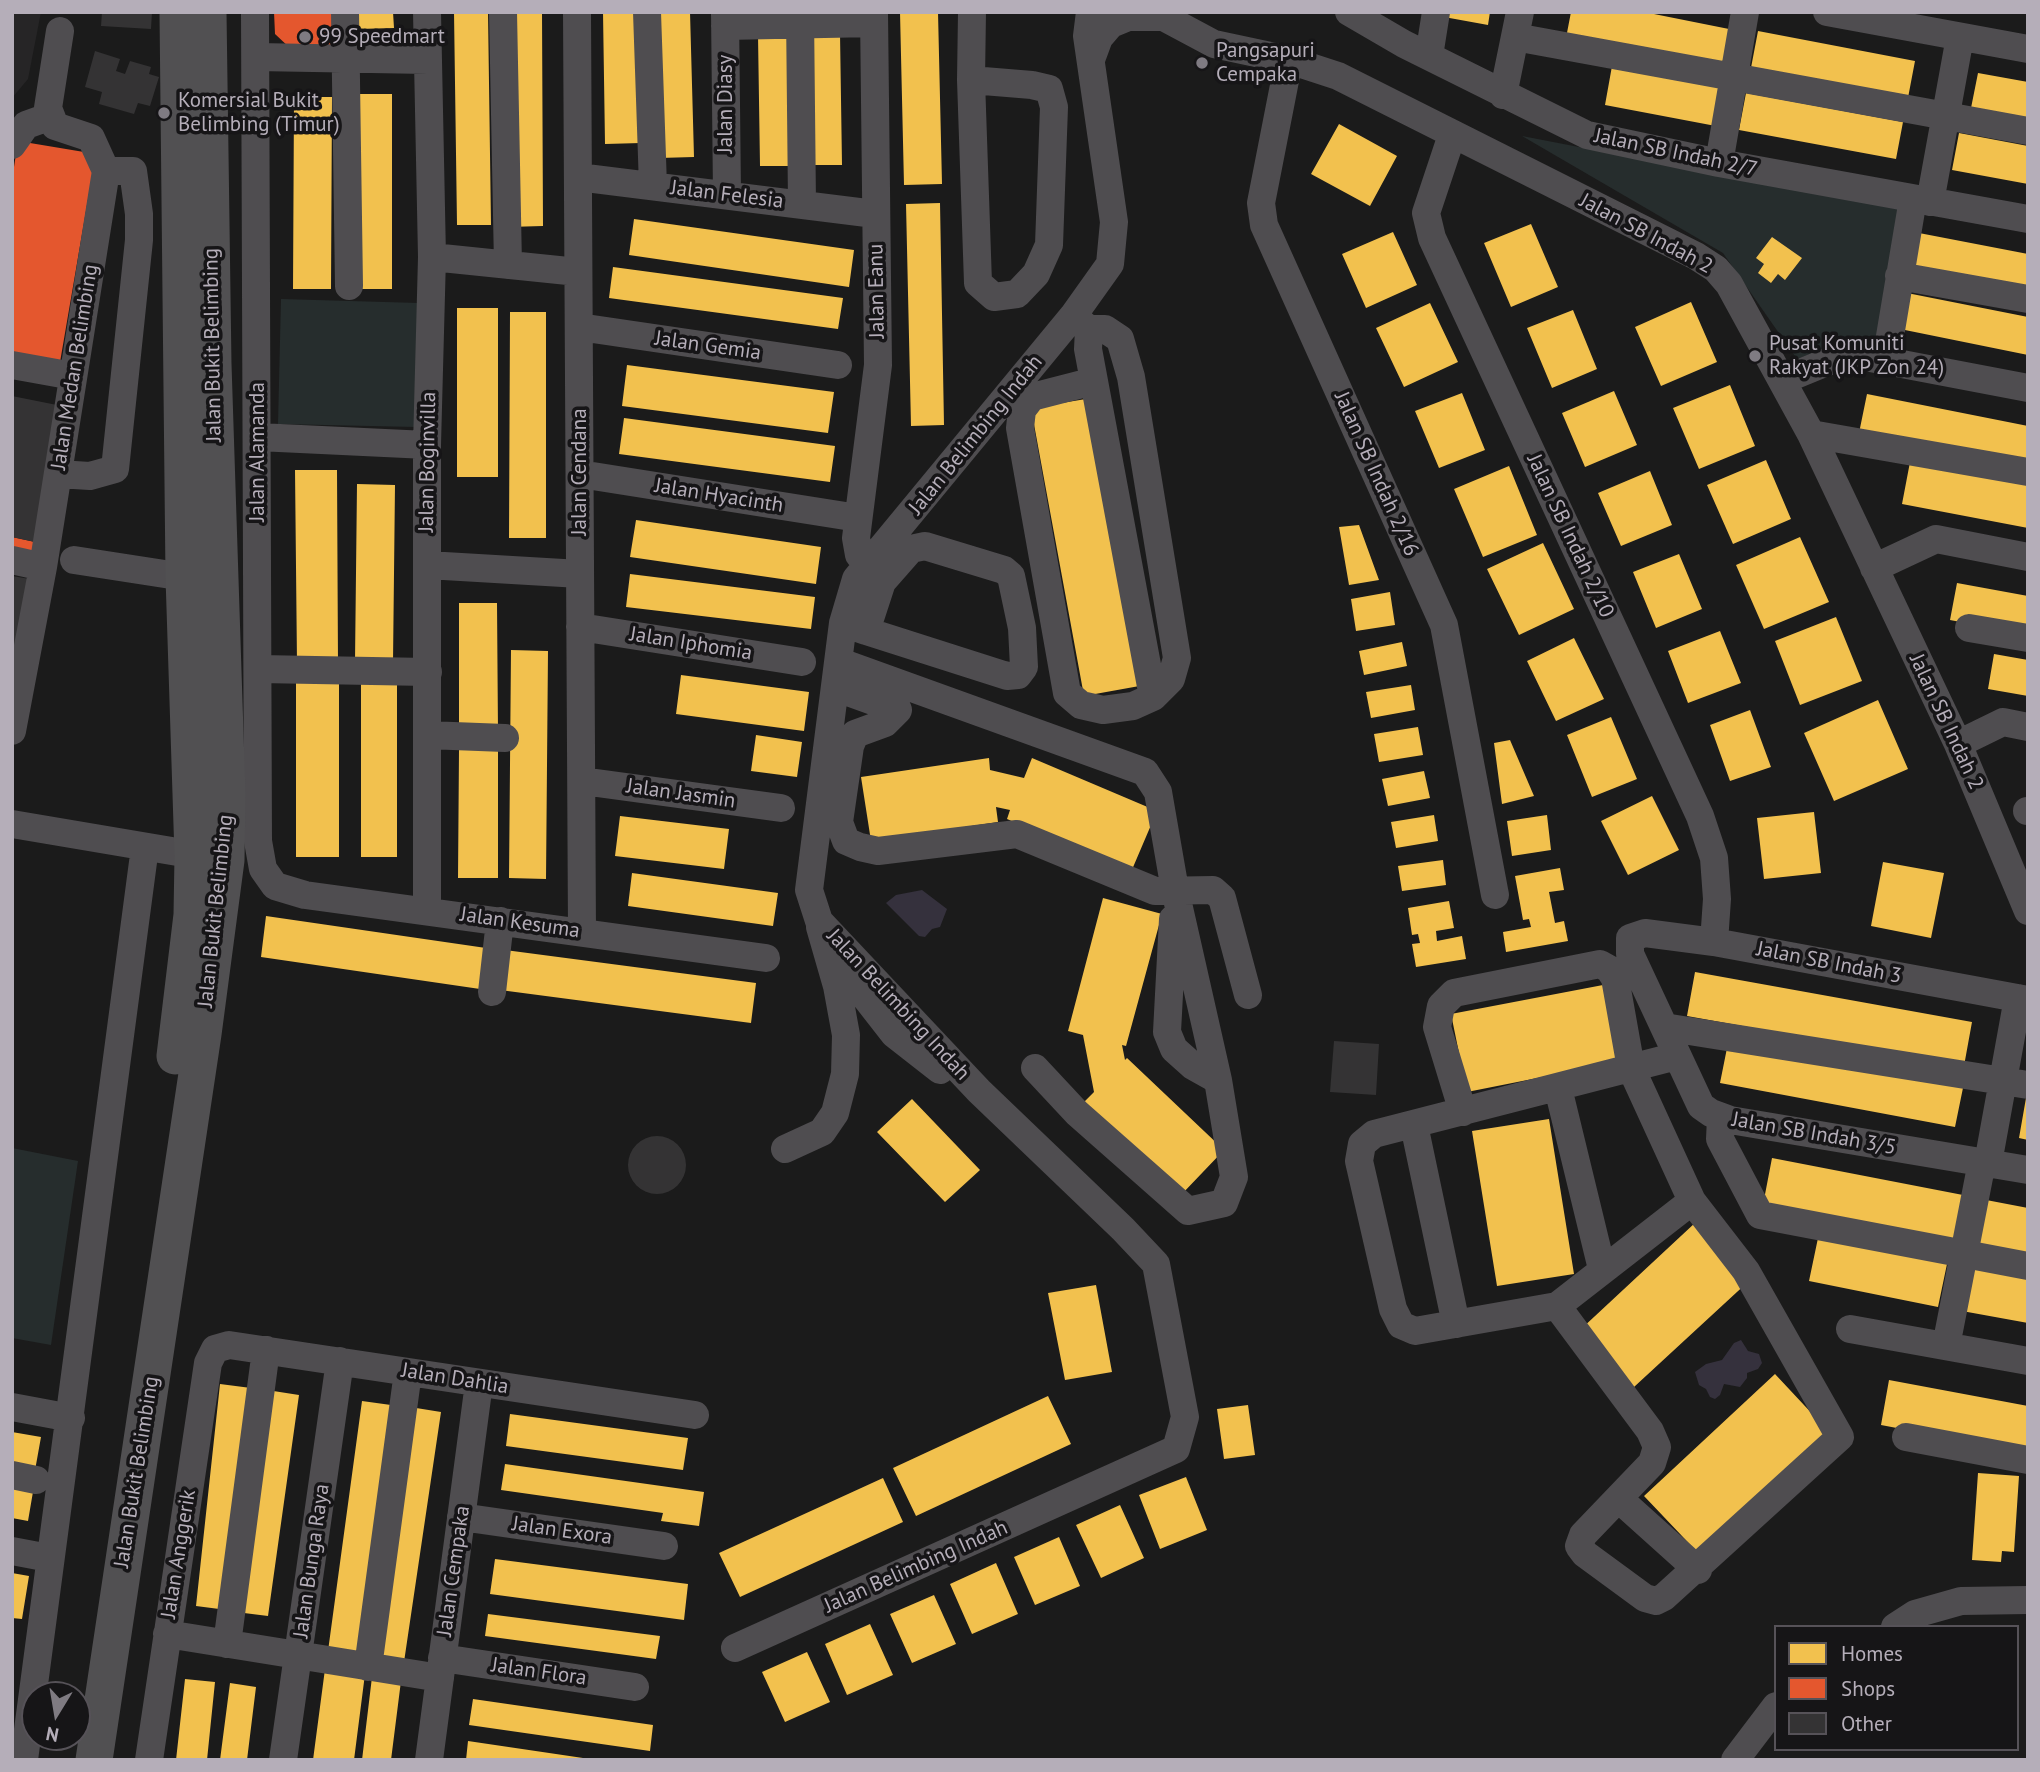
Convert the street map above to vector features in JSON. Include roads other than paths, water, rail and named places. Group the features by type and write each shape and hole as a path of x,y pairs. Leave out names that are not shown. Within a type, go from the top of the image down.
{"main road":[{"name":"Jalan Bukit Belimbing","path":"94,1760 204,1034 209,858 184,577 178,12"},
{"name":"Jalan Bukit Belimbing","path":"80,1681 179,1030 191,915 227,794 213,364 208,12"}],"street":[{"name":"Jalan Alamanda","path":"255,12 258,841 263,869 275,886"},
{"path":"345,12 349,286"},
{"name":"Jalan Boginvilla","path":"427,12 432,257 427,445 427,911"},
{"path":"503,12 508,265"},
{"name":"Jalan Cendana","path":"576,12 582,932"},
{"path":"647,12 653,186"},
{"path":"971,80 1049,89 1054,107 1049,245 1036,274 1017,294 994,296 978,283 971,80 972,12"},
{"name":"Jalan SB Indah 2/7","path":"1349,12 1429,56 1587,135 1719,163 2028,219"},
{"path":"1429,56 1436,12"},
{"path":"1719,163 1745,12"},
{"path":"1827,12 2028,49"},
{"path":"1087,30 1099,38 1111,24 1128,17 1158,14"},
{"name":"Jalan SB Indah 2","path":"1158,14 1214,44 1289,60 1338,76 1696,256 1716,269 1729,284 1811,434 1958,744 2028,911"},
{"path":"725,19 874,18"},
{"name":"Jalan Eanu","path":"868,565 859,555 858,518 878,365 874,18"},
{"name":"Jalan Diasy","path":"725,19 727,195"},
{"path":"800,19 802,204"},
{"path":"1503,94 1517,25 1734,77 2028,131"},
{"name":"Jalan Belimbing Indah","path":"735,1648 1176,1449 1185,1417 1156,1264 979,1091 819,921 808,890 838,675 855,627 848,598 868,565 1081,322 1110,264 1114,222 1087,30"},
{"path":"58,474 90,476 115,468 139,240 134,170 106,171 91,138 55,126 51,117 48,108 60,31"},
{"path":"1885,360 1899,276 1946,116 1960,37"},
{"path":"256,57 428,60"},
{"name":"Jalan SB Indah 2/16","path":"1289,60 1261,203 1264,225 1444,625 1495,895"},
{"path":"12,145 26,125 51,117"},
{"name":"Jalan SB Indah 2/10","path":"1452,135 1426,213 1432,238 1700,816 1714,858 1717,899 1714,942"},
{"name":"Jalan Medan Belimbing","path":"12,731 43,567 106,171"},
{"name":"Jalan Felesia","path":"578,177 875,214"},
{"path":"139,214 182,213"},
{"path":"432,257 578,272"},
{"path":"1899,276 2028,299"},
{"path":"1094,381 1032,397 1022,410 1020,428 1067,693 1081,705 1103,710 1133,706 1153,697 1171,679 1177,658 1131,377 1120,339 1105,328 1081,322 1088,349 1094,381 1153,697"},
{"name":"Jalan Gemia","path":"579,327 838,365"},
{"path":"1783,380 1839,357 1885,360 2028,388"},
{"path":"12,365 73,376"},
{"path":"1811,434 2028,472"},
{"path":"258,437 427,445"},
{"name":"Jalan Hyacinth","path":"579,474 858,518"},
{"path":"1874,568 1936,539 2028,557"},
{"path":"916,545 1004,570 1015,583 1024,667 1018,675 1007,676 855,627 882,582 916,545"},
{"path":"12,560 43,567"},
{"path":"74,560 184,577"},
{"path":"427,565 580,574"},
{"name":"Jalan Iphomia","path":"580,627 803,662"},
{"path":"1969,628 2028,638"},
{"path":"946,657 915,698 885,723 855,734 850,746 839,822 846,841 860,848 878,851 1017,835 1155,891 1213,890 1222,898 1248,995"},
{"path":"259,668 428,672"},
{"path":"838,675 1144,772 1158,792 1175,890 1218,1080 1234,1177 1224,1203 1188,1212 1077,1113 1035,1068"},
{"path":"1958,744 2003,722 2028,727"},
{"path":"427,735 505,738"},
{"name":"Jalan Jasmin","path":"582,781 781,808"},
{"path":"12,824 209,858"},
{"path":"25,1681 49,1558 71,1418 145,847"},
{"name":"Jalan Kesuma","path":"275,886 305,895 766,958"},
{"path":"1175,890 1167,1032 1174,1049 1193,1066 1218,1080"},
{"path":"492,992 500,921"},
{"path":"785,1149 822,1132 835,1113 845,1074 846,1035 837,986 819,921"},
{"name":"Jalan SB Indah 3","path":"1630,938 1645,933 1714,942 2023,999"},
{"name":"Jalan SB Indah 3/5","path":"1630,938 1630,954 1701,1106 1721,1118 2028,1170"},
{"path":"1463,1112 1437,1027 1441,1006 1454,993 1600,964 1615,978 1632,1068 1692,1201 1746,1271 1840,1437 1698,1570 1656,1601 1645,1598 1585,1554 1579,1546 1583,1535 1652,1463 1657,1447 1650,1431 1557,1306"},
{"path":"1946,1346 1985,1163 2015,1083 2023,999"},
{"path":"1664,1027 2015,1083"},
{"path":"1677,1056 1374,1134 1362,1144 1359,1161 1393,1309 1401,1325 1416,1331 1557,1306 1692,1201"},
{"path":"1558,1088 1602,1269"},
{"path":"1721,1118 1720,1139 1760,1215 2028,1266"},
{"path":"1414,1125 1457,1324"},
{"path":"1850,1329 2028,1361"},
{"name":"Jalan Dahlia","path":"215,1349 229,1345 266,1350 695,1415"},
{"name":"Jalan Anggerik","path":"149,1760 208,1363 215,1349"},
{"path":"227,1644 266,1350"},
{"name":"Jalan Bunga Raya","path":"283,1760 340,1361"},
{"path":"368,1667 408,1372"},
{"name":"Jalan Cempaka","path":"429,1760 479,1383"},
{"path":"12,1407 71,1418"},
{"path":"1906,1437 2028,1460"},
{"path":"1619,1499 1698,1570"},
{"name":"Jalan Exora","path":"461,1517 664,1546"},
{"path":"12,1551 49,1558"},
{"path":"1898,1625 1914,1614 1961,1601 2028,1600"},
{"name":"Jalan Flora","path":"167,1634 368,1667 441,1668 635,1687"},
{"path":"1735,1760 1774,1709"}],"place":[{"name":"99 Speedmart","path":"305,37"},
{"name":"Pangsapuri Cempaka","path":"1202,63"},
{"name":"Komersial Bukit Belimbing (Timur)","path":"164,113"},
{"name":"Pusat Komuniti Rakyat (JKP Zon 24)","path":"1755,356"}]}
